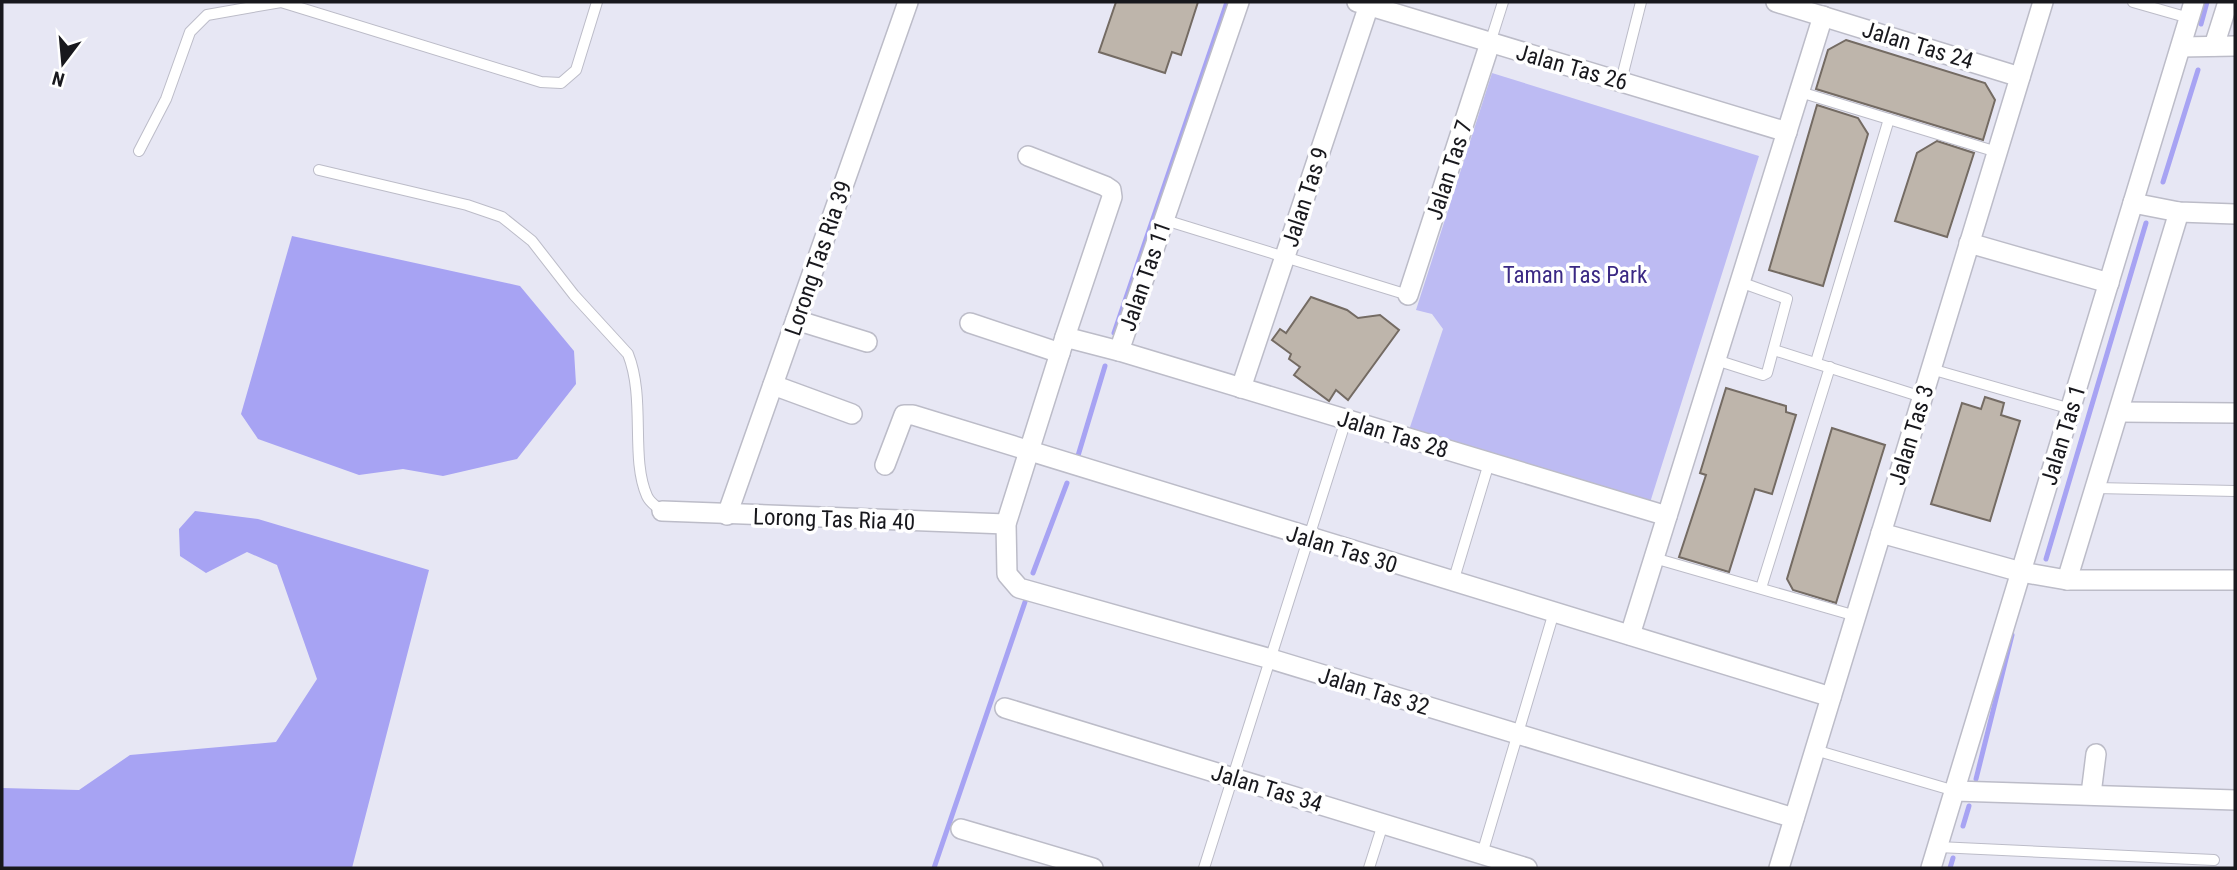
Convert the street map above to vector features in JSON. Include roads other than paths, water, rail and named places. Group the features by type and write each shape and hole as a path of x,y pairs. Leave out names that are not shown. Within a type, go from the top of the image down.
{"street":[{"name":"Lorong Tas Ria 39","path":"727,515 908,2"},
{"name":"Jalan Tas 11","path":"970,323 1063,345 1119,351 1239,2"},
{"name":"Jalan Tas 24","path":"1776,2 2020,77"},
{"name":"Jalan Tas 3","path":"1779,868 2043,2"},
{"path":"2214,46 2228,2"},
{"name":"Jalan Tas 26","path":"1363,4 1787,132"},
{"name":"Jalan Tas 9","path":"1241,388 1285,257 1363,4"},
{"name":"Jalan Tas 1","path":"1931,868 2192,10"},
{"path":"1630,635 1823,16"},
{"name":"Jalan Tas 7","path":"1408,295 1490,43"},
{"path":"2181,47 2235,46"},
{"path":"1006,524 1112,197 1111,190 1105,186 1028,156"},
{"path":"2133,203 2179,212 2235,214"},
{"path":"2067,580 2179,212"},
{"path":"1969,243 2109,284"},
{"path":"796,320 867,342"},
{"name":"Jalan Tas 28","path":"1119,351 1667,516"},
{"path":"773,385 852,414"},
{"path":"2120,412 2235,413"},
{"name":"Jalan Tas 30","path":"885,465 904,415 923,418 1028,453 1831,697"},
{"name":"Lorong Tas Ria 40","path":"662,510 727,515 1006,524"},
{"name":"Jalan Tas 32","path":"1006,524 1007,574 1019,588 1271,659 1794,818"},
{"path":"1881,533 2021,572 2067,580 2235,580"},
{"name":"Jalan Tas 34","path":"1006,708 1527,868"},
{"path":"2091,794 2096,754"},
{"path":"1955,791 2235,800"},
{"path":"961,829 1093,868"}],"lane":[{"path":"139,151 166,99 190,32 207,15 281,2 541,82 561,83 576,70 597,2"},
{"path":"1490,43 1503,2"},
{"path":"1621,81 1641,2"},
{"path":"2133,2 2192,10"},
{"path":"1800,92 1997,152"},
{"path":"1816,362 1889,119"},
{"path":"319,170 467,205 502,217 524,233 574,295 628,354 636,377 643,482 653,505 662,510"},
{"path":"1165,220 1408,295"},
{"path":"1716,360 1763,375 1774,350 1787,299 1740,282"},
{"path":"1774,350 1922,397"},
{"path":"1761,588 1829,367"},
{"path":"1931,369 2071,409"},
{"path":"1204,868 1346,420"},
{"path":"1453,582 1489,463"},
{"path":"2096,488 2235,491"},
{"path":"1654,558 1856,616"},
{"path":"1482,854 1554,612"},
{"path":"1815,750 1955,791"},
{"path":"1369,868 1383,824"},
{"path":"1938,847 2214,860"}],"waterway":[{"path":"1114,333 1227,2"},
{"path":"2201,24 2207,2"},
{"path":"2163,182 2198,70"},
{"path":"2046,559 2146,223"},
{"path":"1077,459 1105,366"},
{"path":"1033,573 1067,483"},
{"path":"934,868 1025,602"},
{"path":"1976,779 2012,635"},
{"path":"1963,826 1969,806"},
{"path":"1950,868 1953,858"}],"park label":[{"name":"Taman Tas Park","path":"1575,275"}]}
